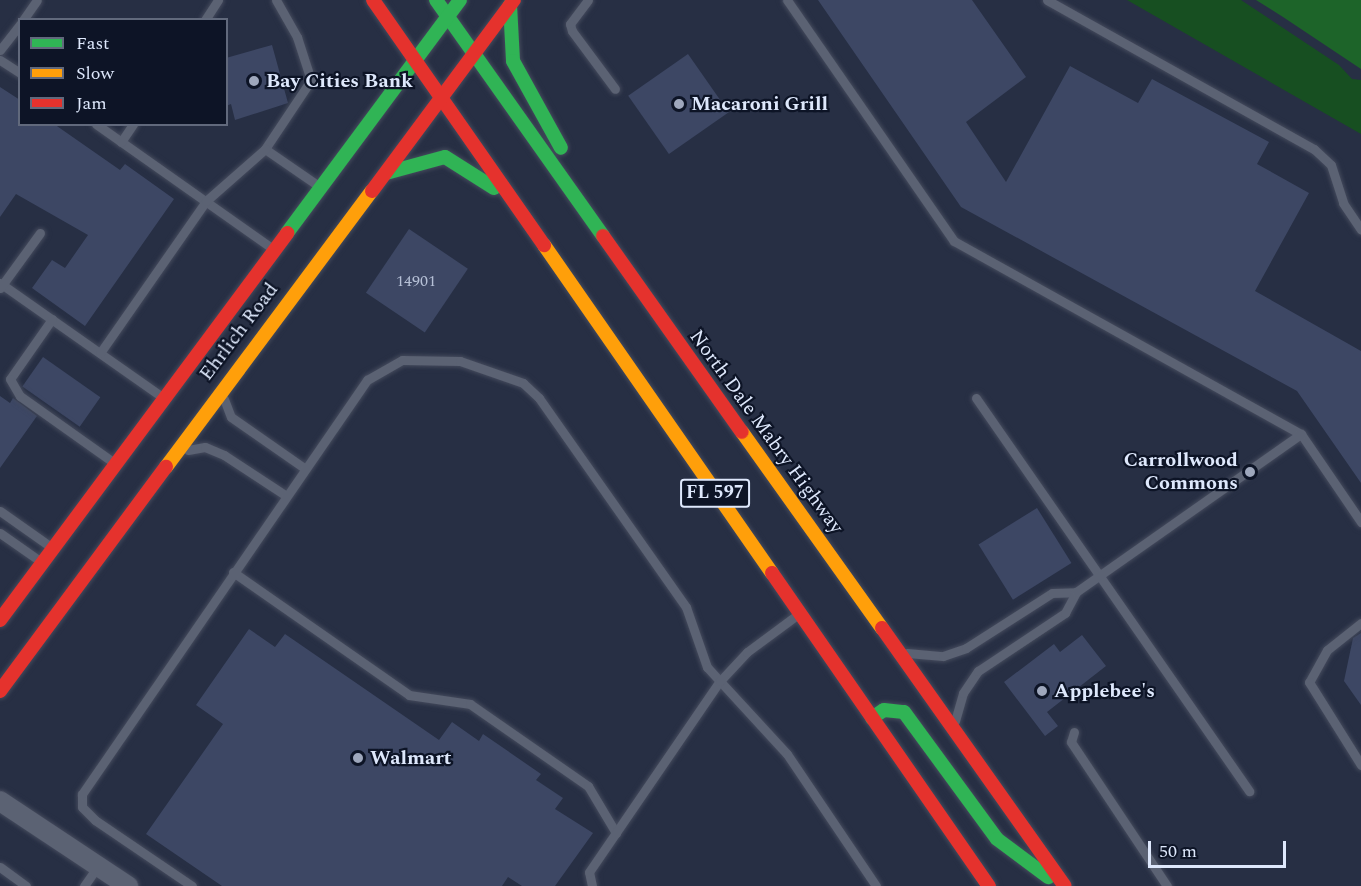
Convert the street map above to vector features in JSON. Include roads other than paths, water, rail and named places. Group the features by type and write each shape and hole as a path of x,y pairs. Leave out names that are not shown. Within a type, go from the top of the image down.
{"main road":[{"name":"FL 597","path":"373,0 414,63 989,886"},
{"name":"North Dale Mabry Highway","path":"436,0 1063,886"},
{"name":"Ehrlich Road","path":"0,620 161,396 321,188 460,0"},
{"name":"Ehrlich Road","path":"0,691 230,375 386,173 512,3"},
{"path":"512,3 509,45 519,77 595,204 605,239"},
{"path":"386,173 445,158 514,204"},
{"path":"872,718 884,710 904,712 998,839 1063,886"}],"street":[{"path":"0,801 128,886"}],"lane":[{"path":"24,18 37,0"},
{"path":"206,18 218,0"},
{"path":"100,353 206,201 265,149 311,80 297,37 276,0"},
{"path":"588,0 570,24 572,31 615,89"},
{"path":"787,0 954,241 1301,434 1361,522"},
{"path":"1047,0 1314,149 1331,165 1343,203 1361,230"},
{"path":"0,50 18,27"},
{"path":"0,60 18,72"},
{"path":"99,126 273,250"},
{"path":"121,142 132,126"},
{"path":"265,149 321,188"},
{"path":"40,233 1,285 161,396"},
{"path":"52,319 10,379 20,396 113,462"},
{"path":"192,886 95,820 82,807 82,794 285,495 367,380 402,360 460,361 523,383 539,398 686,608 702,658 787,754 876,886"},
{"path":"230,375 224,398 231,417 304,468"},
{"path":"976,398 1249,790"},
{"path":"953,728 963,693 978,670 1065,613 1076,592 1301,434"},
{"path":"167,460 205,447 285,495"},
{"path":"0,511 52,548"},
{"path":"0,533 42,562"},
{"path":"233,572 410,695 470,704 588,786 616,833"},
{"path":"899,653 943,656 966,648 1052,593 1076,592"},
{"path":"592,886 589,872 720,681 747,652 799,614"},
{"path":"1361,623 1327,650 1309,682 1361,765"},
{"path":"1074,732 1071,742 1167,886"},
{"path":"84,886 98,866"},
{"path":"0,867 27,886"}],"place":[{"name":"Bay Cities Bank","path":"254,81"},
{"name":"Macaroni Grill","path":"679,104"},
{"name":"Carrollwood Commons","path":"1250,472"},
{"name":"Applebee's","path":"1042,691"},
{"name":"Walmart","path":"358,758"}]}
